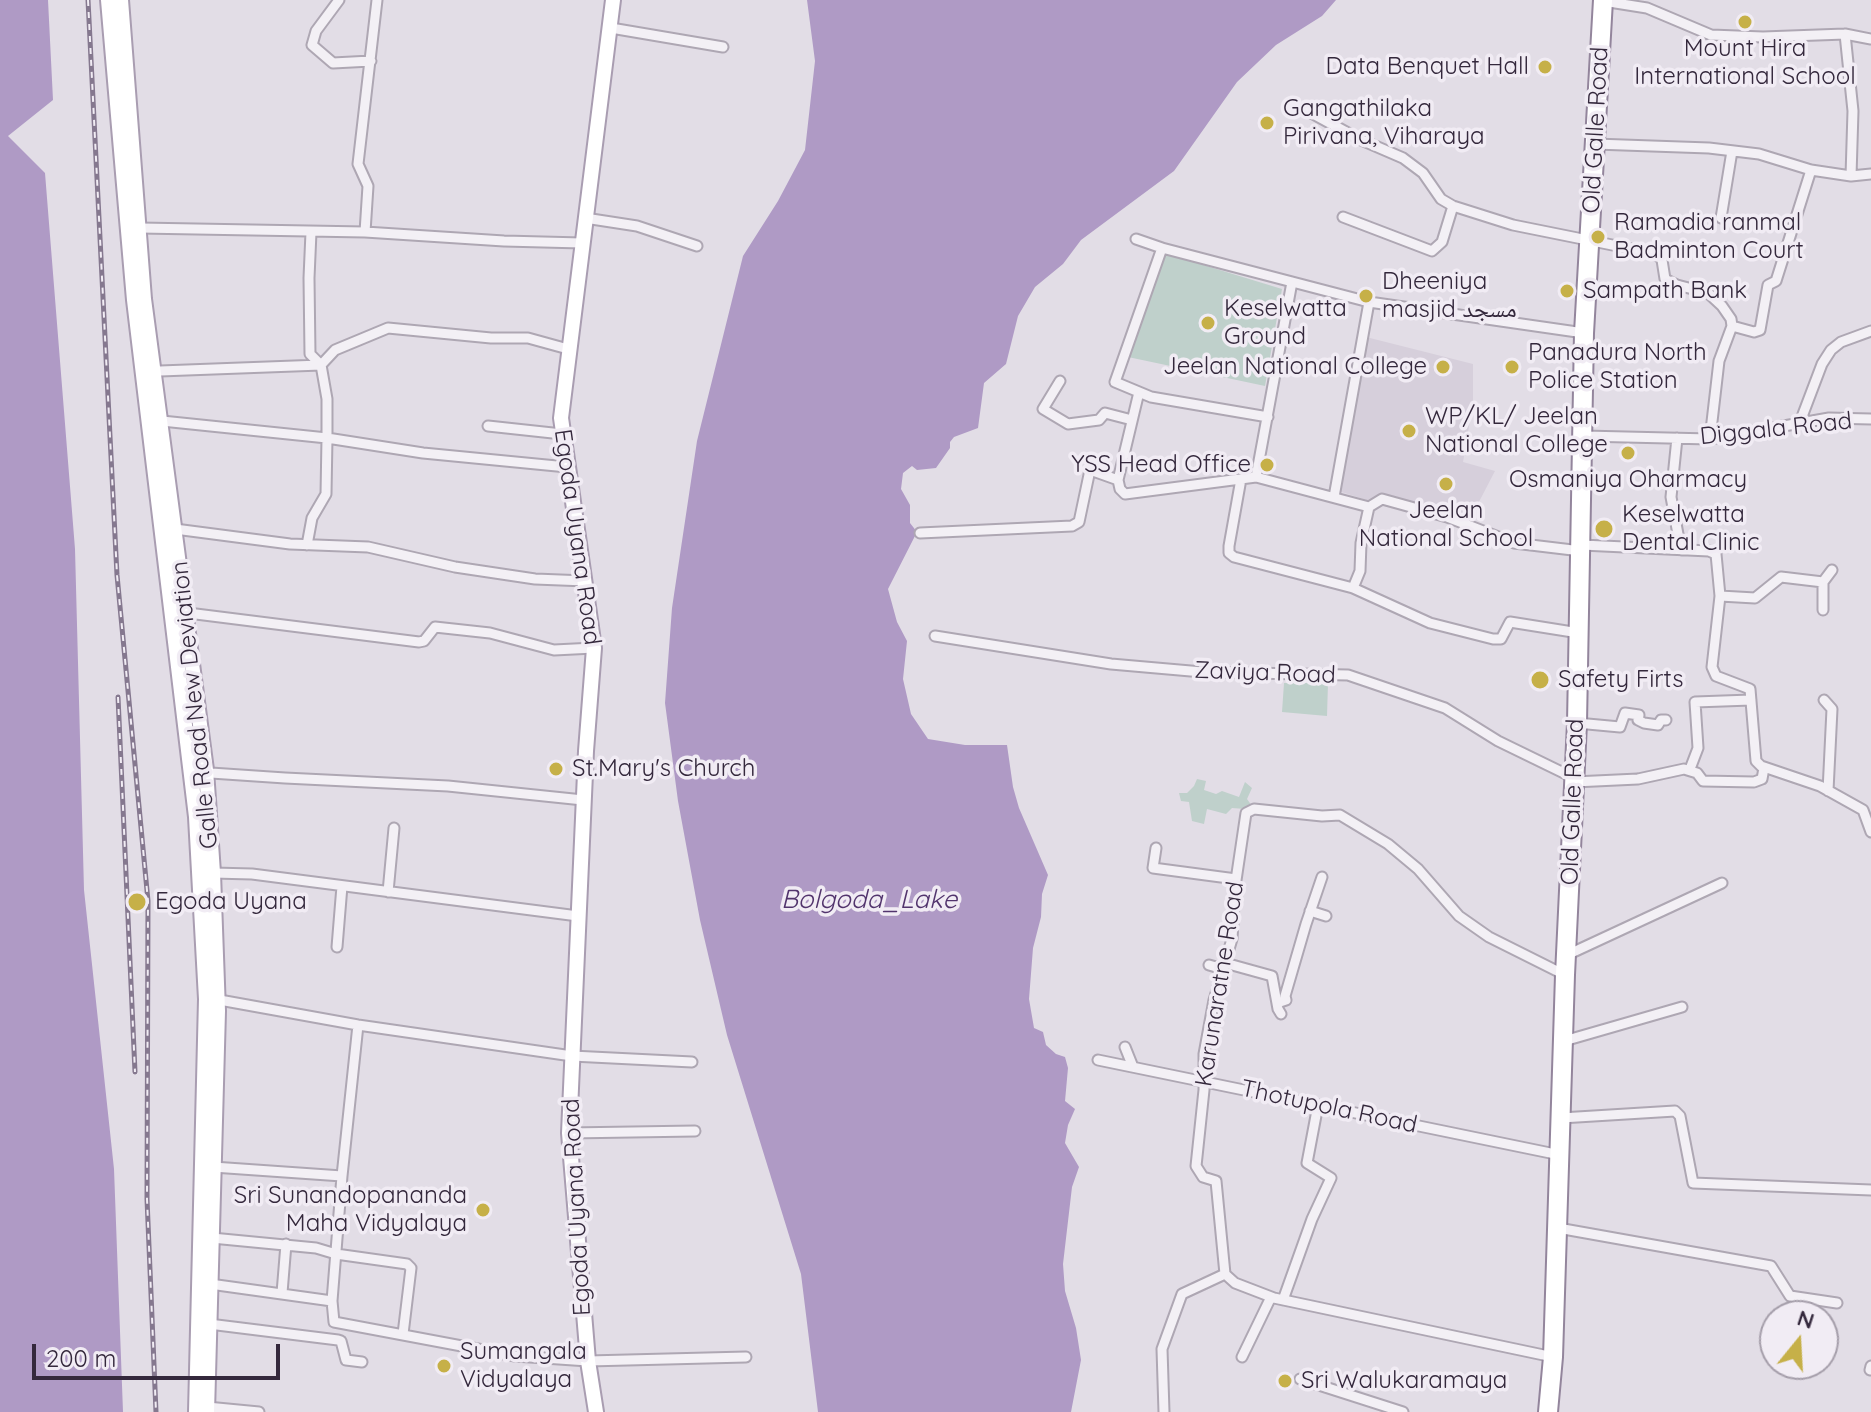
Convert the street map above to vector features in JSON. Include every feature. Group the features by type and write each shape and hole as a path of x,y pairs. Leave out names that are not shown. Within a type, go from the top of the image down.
{"highway":[{"name":"Old Galle Road","path":"1548,1412 1553,1357 1565,975 1577,723 1584,333 1603,1"}],"main road":[{"name":"Galle Road New Deviation","path":"108,0 147,368 179,612 206,770 213,873 212,1238 203,1410"},
{"name":"Galle Road New Deviation","path":"121,0 140,228 147,368 162,421 175,529 179,612 212,999 203,1410"},
{"name":"Egoda Uyana Road","path":"596,1412 588,1361 569,1133 583,800 594,648 562,434 568,349 613,0"}],"street":[{"path":"339,0 316,31 312,45 333,63 371,61"},
{"path":"365,232 368,186 358,164 377,0"},
{"path":"1603,1 1647,8 1711,35 1845,34 1871,39"},
{"path":"611,28 723,47"},
{"path":"1845,34 1853,111 1851,176"},
{"path":"1304,109 1359,139 1403,158 1423,173 1441,199 1453,206 1513,225 1657,254 1662,260 1665,279 1708,293 1722,306 1732,326 1719,361 1710,439"},
{"path":"1595,144 1732,151 1774,157 1811,170 1851,176 1871,174"},
{"path":"1721,218 1732,151"},
{"path":"1732,326 1754,332 1760,330 1768,285 1776,281 1811,170"},
{"path":"1343,217 1432,251 1442,242 1453,206"},
{"path":"585,218 637,226 697,246"},
{"path":"140,228 365,232 582,243"},
{"path":"307,545 312,518 326,494 327,438 327,399 321,365 310,354 311,232"},
{"path":"1136,239 1369,302 1584,333"},
{"path":"1162,248 1115,382 1151,397 1268,417"},
{"path":"1256,477 1292,282"},
{"path":"1334,497 1369,302"},
{"path":"147,368 160,371 321,365 335,350 388,328 491,338 528,338 568,349"},
{"path":"1800,422 1822,364 1831,350 1841,342 1871,331"},
{"path":"1060,381 1043,409 1068,424 1099,420 1105,413 1132,420"},
{"path":"1139,392 1118,480 1125,494 1256,477 1369,507"},
{"name":"Diggala Road","path":"1584,436 1710,439 1829,418 1871,419"},
{"path":"162,421 567,467"},
{"path":"488,426 562,434"},
{"path":"1677,438 1671,497 1681,550"},
{"path":"920,533 1072,526 1079,522 1090,470 1118,480"},
{"path":"1241,479 1229,553 1234,557 1353,588 1430,623 1493,639 1501,639 1510,622 1579,633"},
{"path":"1353,588 1360,571 1361,543 1369,507 1382,499 1435,513 1514,543 1716,554 1720,596 1712,667 1716,676 1750,689 1756,761 1764,768 1828,791 1863,810 1871,832"},
{"path":"175,529 307,545 368,547 455,567 535,579 586,581"},
{"path":"1823,610 1823,582 1832,570"},
{"path":"1720,596 1755,598 1781,577 1823,582"},
{"path":"179,612 419,642 424,641 435,627 490,633 554,650 594,648"},
{"name":"Zaviya Road","path":"935,636 1111,664 1202,672 1348,675 1445,708 1498,741 1574,780"},
{"path":"1690,769 1698,748 1695,702 1751,700"},
{"path":"1824,700 1832,709 1828,791"},
{"path":"1577,723 1620,727 1625,713 1639,715 1638,720 1644,723 1658,725 1661,720 1666,720"},
{"path":"1690,769 1703,781 1754,782 1762,779 1764,768"},
{"path":"1574,780 1638,779 1690,769"},
{"path":"206,770 211,773 285,778 448,786 583,800"},
{"name":"Karunaratne Road","path":"1225,1274 1216,1181 1203,1177 1196,1166 1204,1054 1214,1000 1232,939 1236,879 1246,813 1254,809 1340,815 1388,844 1418,869 1459,916 1489,937 1565,975"},
{"path":"388,892 394,828"},
{"path":"1156,848 1153,868 1236,879"},
{"path":"213,873 252,874 578,916"},
{"path":"1281,1014 1282,1001 1322,877"},
{"path":"1567,955 1722,883"},
{"path":"337,947 342,886"},
{"path":"1310,911 1326,916"},
{"path":"1209,965 1272,976 1282,1001"},
{"path":"212,999 358,1025 572,1056 692,1062"},
{"path":"1282,1001 1297,1005"},
{"path":"1564,1041 1682,1007"},
{"path":"358,1025 342,1176 332,1301 334,1322 498,1354 588,1361 746,1357"},
{"path":"1125,1047 1133,1067"},
{"name":"Thotupola Road","path":"1098,1060 1560,1155"},
{"path":"1283,1300 1289,1277 1331,1178 1307,1163 1318,1105"},
{"path":"1561,1118 1675,1111 1680,1116 1693,1183 1871,1190"},
{"path":"569,1133 695,1131"},
{"path":"213,1167 342,1176"},
{"path":"1558,1228 1771,1266 1790,1296 1817,1300"},
{"path":"212,1238 286,1244 407,1264 411,1268 403,1334"},
{"path":"282,1293 286,1244"},
{"path":"1164,1412 1162,1349 1182,1294 1225,1274 1235,1283 1271,1297 1553,1357"},
{"path":"210,1284 332,1301"},
{"path":"1242,1357 1271,1297"},
{"path":"209,1324 338,1340 341,1341 346,1360 362,1362"},
{"path":"1300,1379 1403,1412"},
{"path":"203,1410 259,1412"}],"shaded area":[{"name":"Keselwatta Ground","path":"1164,253 1282,289 1265,386 1128,357"},
{"name":"WP/KL/ Jeelan National College","path":"1366,337 1473,364 1473,403 1463,462 1495,471 1468,523 1382,497 1367,500 1338,491"},
{"path":"1284,683 1328,683 1327,716 1282,712"},
{"path":"1197,779 1206,781 1204,790 1216,794 1222,791 1239,797 1245,782 1252,788 1247,799 1252,806 1232,808 1226,814 1207,809 1204,824 1192,821 1189,802 1181,801 1179,793 1187,793"}],"water":[{"path":"0,0 48,0 53,100 8,136 45,173 75,549 84,890 114,1169 123,1412 0,1412"},
{"name":"Bolgoda_Lake","path":"807,0 1336,0 1322,16 1276,45 1237,82 1174,171 1081,240 1063,264 1035,287 1018,316 1006,364 984,383 978,428 954,437 936,468 917,470 912,466 903,473 901,489 910,505 910,523 917,532 888,589 897,622 907,641 903,679 911,714 928,739 965,745 1007,745 1019,808 1048,875 1033,948 1029,999 1034,1028 1043,1032 1046,1045 1065,1057 1068,1068 1065,1101 1075,1109 1065,1143 1079,1167 1072,1187 1063,1264 1065,1291 1081,1360 1071,1412 818,1412 801,1274 727,1035 700,920 678,801 665,703 672,608 697,441 743,256 778,201 805,150 815,61"}],"railway":[{"path":"88,0 117,575 148,901 147,1199 156,1412"},
{"path":"118,697 135,1072"}],"place":[{"name":"Mount Hira International School","path":"1745,22"},
{"name":"Data Benquet Hall","path":"1545,67"},
{"name":"Gangathilaka Pirivana, Viharaya","path":"1267,123"},
{"name":"Ramadia ranmal Badminton Court","path":"1598,237"},
{"name":"Sampath Bank","path":"1567,291"},
{"name":"Dheeniya masjid مسجد","path":"1366,296"},
{"name":"Keselwatta Ground","path":"1208,323"},
{"name":"Jeelan National College","path":"1443,367"},
{"name":"Panadura North Police Station","path":"1512,367"},
{"name":"WP/KL/ Jeelan National College","path":"1409,431"},
{"name":"Osmaniya Oharmacy","path":"1628,453"},
{"name":"YSS Head Office","path":"1267,465"},
{"name":"Jeelan National School","path":"1446,484"},
{"name":"Keselwatta Dental Clinic","path":"1604,529"},
{"name":"Safety Firts","path":"1540,680"},
{"name":"St.Mary's Church","path":"556,769"},
{"name":"Egoda Uyana","path":"137,902"},
{"name":"Sri Sunandopananda Maha Vidyalaya","path":"483,1210"},
{"name":"Sumangala Vidyalaya","path":"444,1366"},
{"name":"Sri Walukaramaya","path":"1285,1381"}]}
